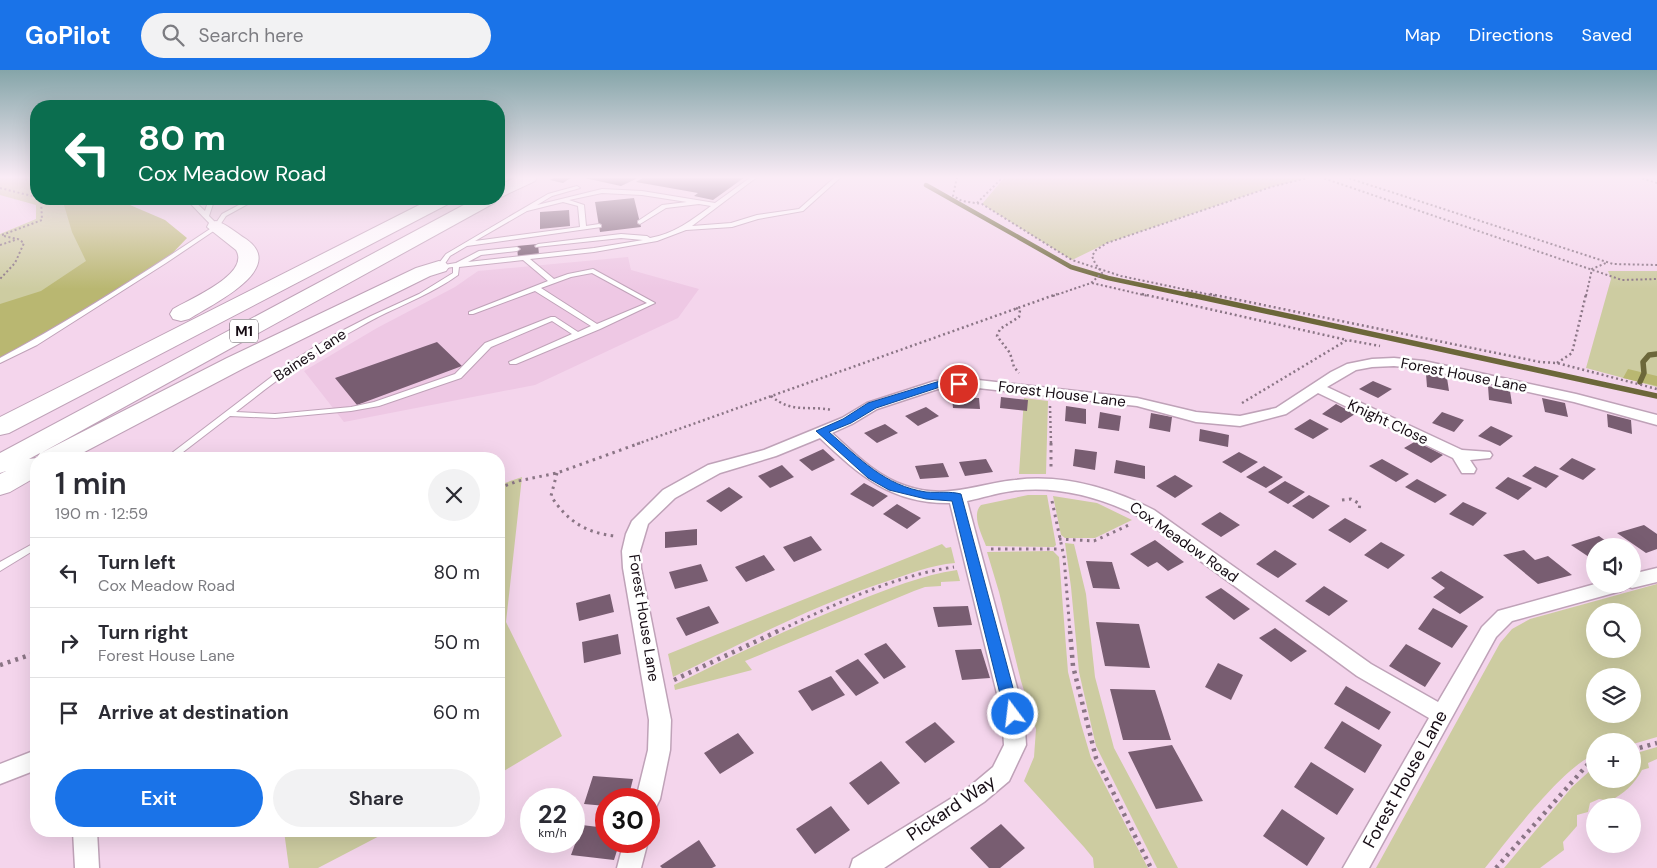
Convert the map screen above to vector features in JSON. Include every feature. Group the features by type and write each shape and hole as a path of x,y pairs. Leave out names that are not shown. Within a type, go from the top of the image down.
{"highway":[{"name":"M1","path":"0,427 414,214"},
{"name":"M1","path":"0,464 460,214"},
{"path":"0,414 209,298 236,281 248,267 250,255 243,246 211,222"},
{"path":"63,452 185,388 326,318 423,272 448,266"},
{"path":"0,486 30,469"}],"street":[{"name":"Forest House Lane","path":"650,788 659,750 660,720 632,568 631,551 635,534 641,521 669,494 714,469 770,454 847,421 872,406 940,384 978,384 1137,402 1196,417 1240,421 1280,412 1336,375 1352,368 1372,363 1394,362 1424,365 1576,398 1657,420"},
{"name":"Knight Close","path":"1318,388 1464,462 1484,455"},
{"name":"Cox Meadow Road","path":"821,431 872,476 893,488 923,495 957,497 1016,485 1051,483 1096,492 1124,501 1148,514 1364,670 1441,714"},
{"name":"Pickard Way","path":"862,868 976,795 1000,774 1015,745 1013,714 957,497"},
{"path":"1641,579 1657,575"},
{"name":"Forest House Lane","path":"1355,868 1489,632 1505,616 1524,609 1587,593"},
{"path":"0,774 30,762"},
{"path":"85,837 87,868"},
{"path":"629,868 633,853"}],"lane":[{"path":"204,214 211,222"},
{"path":"211,214 211,222"},
{"path":"0,361 34,344 164,262 211,222 225,214"},
{"path":"448,266 448,255 517,214"},
{"path":"582,214 583,228"},
{"path":"640,222 652,214"},
{"path":"448,266 594,250 657,239 685,228 704,214"},
{"path":"685,228 732,225 757,217 774,214"},
{"path":"466,245 504,238 599,226"},
{"path":"538,246 621,236 657,239"},
{"path":"448,266 479,253 518,249"},
{"path":"525,258 552,281"},
{"name":"Baines Lane","path":"178,452 287,369 334,338 373,317 422,295 456,274 448,266"},
{"path":"471,313 570,274 594,271 652,303 514,362"},
{"path":"536,288 597,327"},
{"path":"230,414 274,416 352,409 376,404 458,376 488,345 553,318 578,335"},
{"path":"0,567 30,549"}],"path":[{"path":"1,235 42,220 42,214"},
{"path":"998,214 1072,260 1121,276 1557,364 1657,389"},
{"path":"505,486 518,481 557,473 1016,308 1091,283 1102,274 1092,263 1092,257 1097,249 1107,243 1193,214"},
{"path":"1430,214 1622,280 1657,279"},
{"path":"1460,214 1613,264 1657,265"},
{"path":"0,279 11,268 23,249 24,242 1,235"},
{"path":"0,245 18,239"},
{"path":"1592,269 1607,262"},
{"path":"1557,364 1572,353 1592,269"},
{"path":"1091,283 1347,340"},
{"path":"1016,308 1020,310 1019,317 1000,329 997,336 1009,350 1013,367 1017,372 1046,386 1050,393 1051,496 1060,549 1065,566 1073,666 1096,758 1152,868"},
{"path":"771,396 788,408 824,408 840,414 847,421"},
{"path":"557,473 551,496 557,507 572,524 613,536 635,534"},
{"path":"1342,500 1351,499 1360,504 1359,510"},
{"path":"1059,539 1094,541 1104,538 1148,514"},
{"path":"655,689 789,625 870,592 972,557 1060,549"},
{"path":"0,665 30,654"},
{"path":"1641,747 1657,743"},
{"path":"1496,868 1586,766"}],"shaded area":[{"path":"67,214 152,214 165,220 187,238 164,262 0,361 0,304 41,291 86,261 72,232"},
{"path":"628,257 631,270 699,289 678,318 535,385 344,422 304,371 377,328 455,287 478,271"},
{"path":"1628,369 1657,376 1657,386 1623,378"}],"green space":[{"path":"36,214 115,214 137,258 0,334 0,234 36,219"},
{"path":"998,214 1191,214 1107,243 1072,260"},
{"path":"1608,271 1657,271 1657,387 1586,368 1611,279"},
{"path":"1024,398 1048,401 1046,474 1019,474"},
{"path":"522,477 506,622 562,736 505,770 505,483"},
{"path":"1028,495 1047,495 1056,545 1054,547 986,546 977,519 978,509 981,505"},
{"path":"1053,496 1097,503 1132,520 1095,538 1065,538 1061,535"},
{"path":"1065,543 1074,544 1086,594 1095,677 1114,748 1178,868 1157,868 1096,746 1079,672"},
{"path":"942,544 946,548 951,547 955,563 920,570 831,602 673,677 668,654"},
{"path":"1053,551 1059,557 1068,672 1091,758 1148,868 1094,868 1093,858 1024,781 1034,757 1036,729 1021,681 987,552"},
{"path":"957,570 960,581 941,582 941,586 925,587 914,591 745,661 752,670 675,690 674,685 809,621 905,583"},
{"path":"1657,584 1657,737 1641,742 1641,733 1586,733 1586,760 1553,787 1485,868 1376,868 1500,643 1512,629 1530,619 1586,604 1586,658 1641,658 1641,603 1588,603 1624,593 1641,593 1641,588"},
{"path":"1657,747 1657,759 1648,763 1649,768 1641,772 1641,752"},
{"path":"1586,774 1586,788 1628,788 1615,798 1586,798 1586,813 1577,815 1577,826 1563,842 1564,850 1540,868 1504,868 1572,787"},
{"path":"285,837 377,837 318,868 289,868"}],"building":[{"path":"540,214 569,214 570,226 540,229"},
{"path":"597,214 638,214 641,227 600,232"},
{"path":"538,244 539,255 518,258 517,246"},
{"path":"437,342 462,366 357,405 335,378"},
{"path":"1426,374 1447,378 1449,391 1427,387"},
{"path":"1373,381 1392,389 1378,398 1359,389"},
{"path":"1488,386 1510,391 1512,404 1489,400"},
{"path":"952,397 979,398 980,409 953,408"},
{"path":"1001,397 1028,400 1027,411 1000,408"},
{"path":"1542,398 1565,403 1568,417 1545,412"},
{"path":"1336,404 1355,414 1341,423 1322,414"},
{"path":"1066,406 1086,409 1086,424 1065,421"},
{"path":"926,407 939,416 918,426 905,416"},
{"path":"1100,412 1121,416 1119,431 1098,428"},
{"path":"1442,412 1464,420 1454,432 1432,423"},
{"path":"1151,413 1172,417 1170,432 1149,428"},
{"path":"1607,414 1631,420 1632,434 1608,427"},
{"path":"1310,419 1329,429 1313,439 1294,429"},
{"path":"885,424 898,433 877,443 864,433"},
{"path":"1491,426 1513,436 1500,446 1478,436"},
{"path":"1200,429 1229,435 1228,447 1199,441"},
{"path":"1416,441 1443,455 1431,463 1404,448"},
{"path":"823,449 835,460 812,471 799,460"},
{"path":"1075,449 1097,452 1095,470 1073,466"},
{"path":"1239,452 1258,462 1241,473 1222,462"},
{"path":"1572,458 1596,469 1583,480 1559,469"},
{"path":"986,459 993,472 965,476 959,462"},
{"path":"1382,459 1409,474 1396,482 1369,466"},
{"path":"1116,460 1145,466 1145,479 1114,473"},
{"path":"943,463 949,477 920,479 915,466"},
{"path":"782,465 794,477 770,488 758,476"},
{"path":"1264,466 1283,477 1266,488 1246,477"},
{"path":"1535,466 1559,476 1546,488 1522,476"},
{"path":"1175,475 1193,486 1175,498 1156,486"},
{"path":"1508,477 1532,488 1518,500 1495,488"},
{"path":"1417,479 1447,495 1435,503 1405,487"},
{"path":"1285,481 1305,492 1288,504 1268,492"},
{"path":"864,483 888,496 873,507 850,494"},
{"path":"729,487 743,497 721,512 706,501"},
{"path":"1309,495 1330,506 1313,519 1292,506"},
{"path":"1463,502 1487,513 1473,526 1449,514"},
{"path":"897,504 921,518 907,529 883,514"},
{"path":"1220,512 1240,525 1221,537 1201,524"},
{"path":"1345,518 1367,530 1350,543 1328,530"},
{"path":"1644,525 1657,534 1657,549 1646,553 1641,550 1641,538 1624,538 1617,533"},
{"path":"697,529 697,545 665,548 665,532"},
{"path":"811,536 822,550 794,562 783,547"},
{"path":"1155,540 1184,562 1168,571 1157,562 1148,567 1130,554"},
{"path":"1586,540 1586,555 1571,545"},
{"path":"1381,542 1405,555 1388,569 1364,555"},
{"path":"1275,550 1297,564 1278,578 1256,564"},
{"path":"1524,550 1535,560 1548,556 1572,575 1538,584 1503,555"},
{"path":"764,555 775,570 746,582 735,567"},
{"path":"1086,561 1112,562 1120,589 1093,588"},
{"path":"701,564 708,581 675,589 669,572"},
{"path":"1441,571 1484,597 1460,614 1433,597 1445,588 1431,578"},
{"path":"1324,586 1348,601 1329,616 1305,601"},
{"path":"1221,588 1250,609 1234,620 1205,597"},
{"path":"610,594 614,612 579,621 576,603"},
{"path":"709,606 719,623 686,636 676,618"},
{"path":"968,606 972,625 938,627 933,607"},
{"path":"1433,608 1468,626 1452,648 1418,629"},
{"path":"1096,622 1139,624 1150,668 1105,666"},
{"path":"1275,628 1307,651 1291,662 1259,638"},
{"path":"618,634 621,654 584,663 582,642"},
{"path":"886,643 906,667 884,679 864,654"},
{"path":"1406,644 1441,663 1425,687 1389,666"},
{"path":"981,649 990,678 962,680 955,650"},
{"path":"858,659 879,683 856,696 835,671"},
{"path":"1218,663 1243,675 1231,700 1205,687"},
{"path":"831,676 845,695 812,711 798,691"},
{"path":"1346,686 1391,712 1379,730 1334,704"},
{"path":"1110,689 1155,690 1171,740 1123,740"},
{"path":"1342,721 1382,745 1365,773 1324,748"},
{"path":"935,722 955,742 925,763 905,742"},
{"path":"738,733 754,753 720,774 704,753"},
{"path":"1172,745 1203,801 1156,809 1128,752"},
{"path":"881,761 900,783 868,805 849,783"},
{"path":"1311,762 1354,789 1337,815 1294,787"},
{"path":"593,776 633,779 631,788 595,788 595,805 585,804"},
{"path":"831,806 850,830 815,854 796,829"},
{"path":"1282,809 1325,838 1307,866 1263,836"},
{"path":"1001,824 1025,848 1000,868 989,868 970,848"},
{"path":"585,825 595,827 595,853 616,853 614,860 571,855 572,853 585,853"},
{"path":"699,840 716,866 712,868 662,868 660,866"}],"waterway":[{"path":"978,214 1071,267 1108,278 1193,296"},
{"path":"1187,294 1657,396"},
{"path":"1640,382 1644,373 1643,362 1649,355 1657,354"}],"route":[{"path":"959,384 940,384 911,392 872,406 847,421 821,431 872,476 893,488 926,496 957,497 1013,714"}]}
